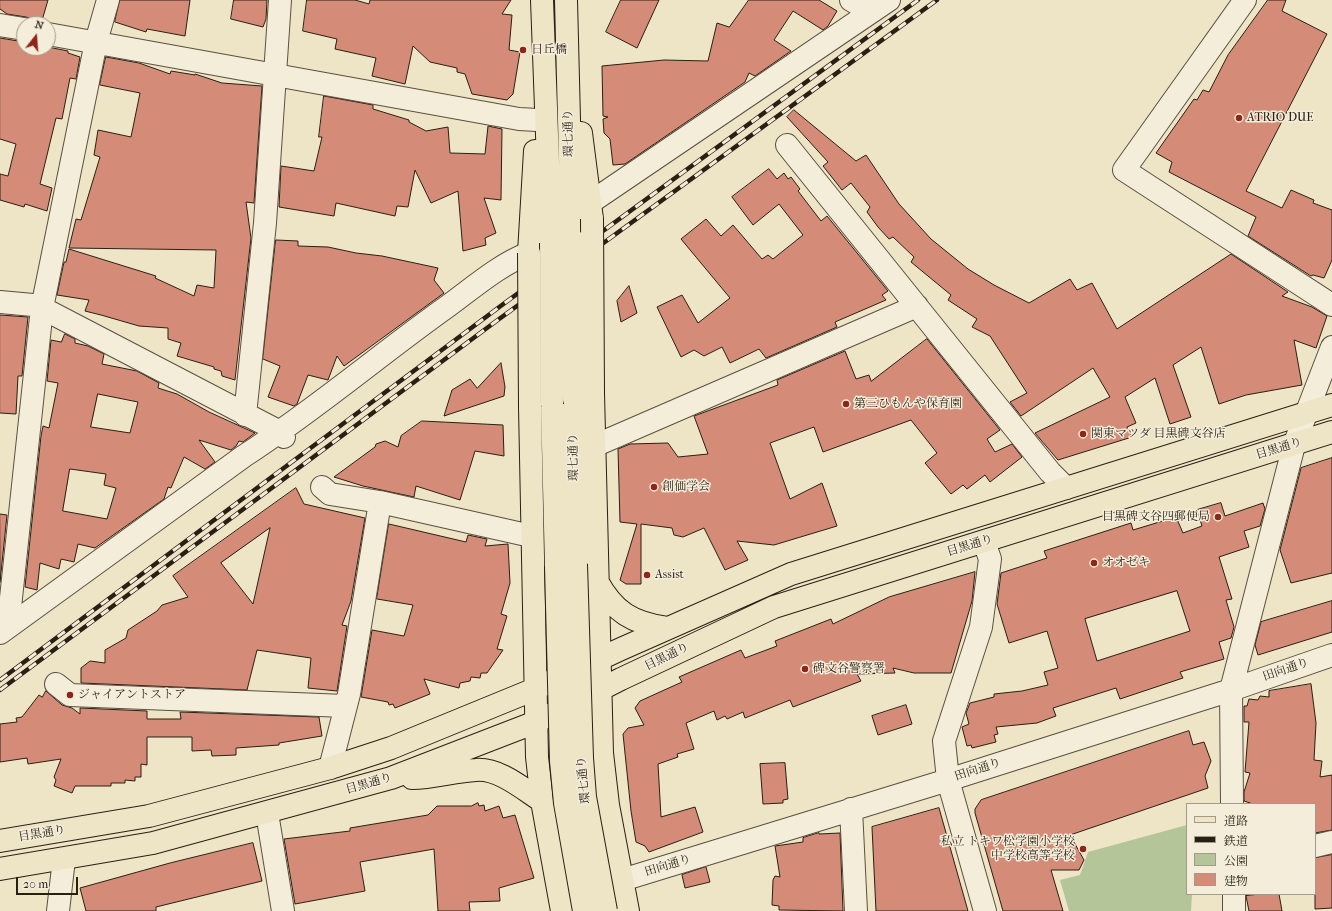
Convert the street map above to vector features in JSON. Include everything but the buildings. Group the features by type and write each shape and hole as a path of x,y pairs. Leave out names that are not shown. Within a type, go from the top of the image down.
{"main road":[{"name":"環七通り","path":"542,0 544,76 561,241 583,396 566,565 561,761 565,803 584,911"},
{"name":"環七通り","path":"568,2 568,76 552,404 585,797 606,911"},
{"path":"544,76 537,120 529,253 531,536 537,757 542,801 562,911"},
{"path":"568,76 582,140 592,211 583,396 594,446 598,581 598,659 603,768 608,805 628,911"},
{"name":"目黒通り","path":"0,841 149,816 330,768 391,748 535,689 667,628 791,574 1332,404"},
{"name":"目黒通り","path":"0,869 153,843 391,778 536,722 599,690 774,607 1332,432"},
{"path":"598,581 609,601 625,615 642,623 667,628"},
{"path":"391,778 420,778 477,770 497,774 542,801"}],"street":[{"path":"3,629 42,308 96,42 108,0"},
{"path":"245,415 265,223 280,0"},
{"path":"851,0 870,12"},
{"path":"592,211 870,12 889,0"},
{"path":"1245,0 1124,170 1332,305"},
{"path":"0,25 16,28"},
{"path":"56,35 537,120"},
{"path":"787,145 1050,472 1066,488"},
{"path":"3,629 244,456 282,435 420,326 510,260 529,253"},
{"path":"0,302 33,305 42,308 282,435"},
{"path":"594,446 917,306"},
{"path":"1232,803 1231,690 1294,445 1332,347"},
{"path":"322,487 330,494 380,502 531,536"},
{"path":"330,768 349,694 380,502"},
{"path":"984,542 990,559 981,627 944,741 948,780 985,911"},
{"name":"田向通り","path":"622,880 948,780 1231,690 1332,655"},
{"path":"56,684 70,695 345,706"},
{"path":"851,809 856,911"},
{"path":"267,813 283,911"},
{"path":"1316,846 1332,842"},
{"path":"58,911 64,859"},
{"path":"1234,895 1234,911"}],"green space":[{"path":"1186,825 1186,895 1192,895 1191,911 1069,911 1060,880 1080,875 1088,852"}],"railway":[{"path":"0,680 502,305 918,0"},
{"path":"0,690 495,322 937,0"}],"place":[{"name":"日丘橋","path":"523,50"},
{"name":"ATRIO DUE","path":"1239,118"},
{"name":"第三ひもんや保育園","path":"846,404"},
{"name":"関東マツダ 目黒碑文谷店","path":"1083,434"},
{"name":"創価学会","path":"654,487"},
{"name":"目黒碑文谷四郵便局","path":"1218,517"},
{"name":"オオゼキ","path":"1094,563"},
{"name":"Assist","path":"647,575"},
{"name":"碑文谷警察署","path":"805,669"},
{"name":"ジャイアントストア","path":"70,695"},
{"name":"私立 トキワ松学園小学校 中学校高等学校","path":"1083,849"}]}
